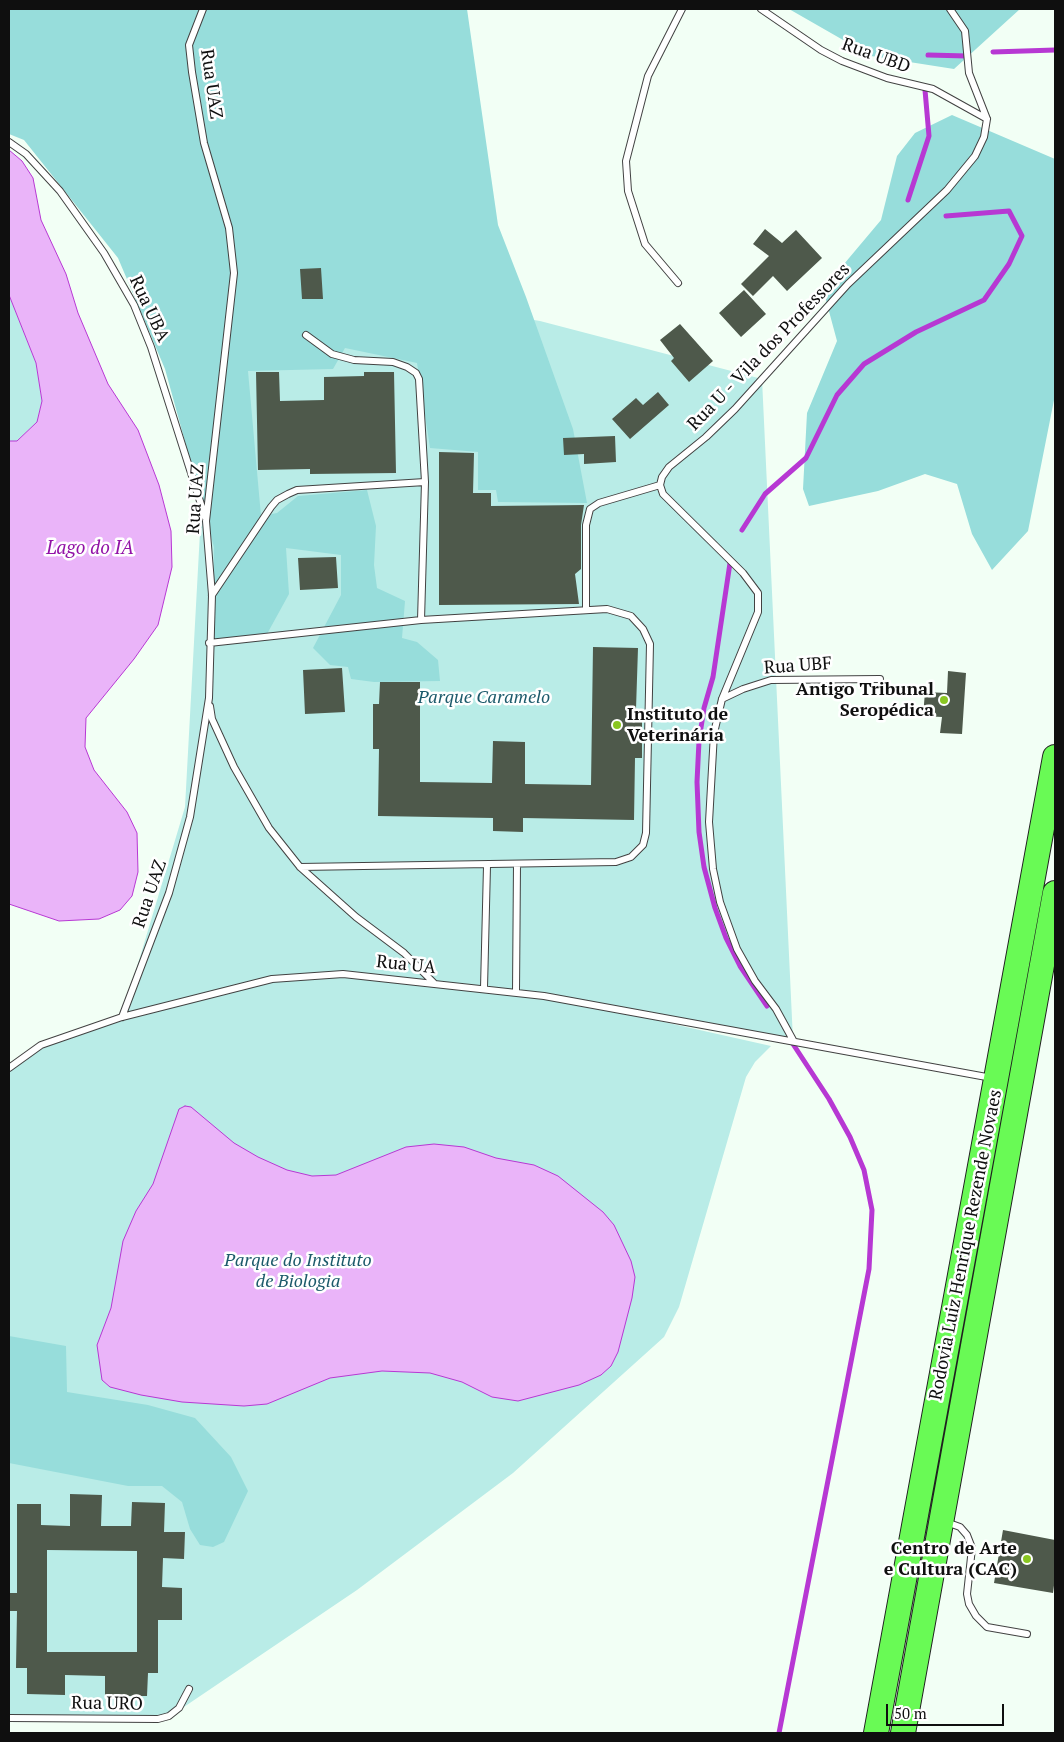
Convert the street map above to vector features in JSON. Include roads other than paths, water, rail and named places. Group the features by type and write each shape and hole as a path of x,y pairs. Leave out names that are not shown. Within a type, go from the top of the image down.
{"highway":[{"name":"Rodovia Luiz Henrique Rezende Novaes","path":"876,1733 1055,757"},
{"name":"Rodovia Luiz Henrique Rezende Novaes","path":"903,1733 1055,893"}],"lane":[{"name":"Rua UAZ","path":"122,1017 169,893 190,817 209,698 209,643 212,595 206,521 234,273 229,228 204,143 192,72 189,45 203,9"},
{"path":"678,283 645,244 628,191 626,161 648,76 682,9"},
{"name":"Rua UBD","path":"761,9 821,50 842,61 887,78 933,89 987,119"},
{"path":"950,9 966,31 968,73 987,119"},
{"name":"Rua U - Vila dos Professores","path":"660,485 662,477 669,467 735,409 848,284 947,190 968,166 980,146 987,119"},
{"name":"Rua UBA","path":"9,142 26,154 60,190 104,253 134,305 151,347 206,521"},
{"path":"306,335 332,354 354,360 393,362 416,372 421,387 425,482 421,620"},
{"path":"212,595 271,507 277,500 288,494 297,490 425,482"},
{"path":"586,610 586,525 590,509 599,502 660,485 663,494 743,573 758,593 758,612 722,699 714,733 709,791 713,869 720,902 737,949 755,981 776,1009 793,1040"},
{"path":"209,643 421,620 607,609 631,616 643,629 650,644 645,839 637,852 624,861 486,866 300,868"},
{"name":"Rua UBF","path":"722,699 743,689 771,680 880,679"},
{"path":"209,698 212,719 234,767 270,828 300,868 356,917 404,953 434,983"},
{"path":"516,992 517,864"},
{"path":"484,988 486,866"},
{"name":"Rua UA","path":"9,1068 12,1062 41,1045 122,1017 272,979 343,974 516,992 793,1040 997,1079"},
{"path":"940,1521 960,1527 969,1541 972,1554 967,1594 969,1604 976,1616 988,1627 1027,1634"},
{"name":"Rua URO","path":"9,1718 158,1720 175,1713 184,1701 189,1689"}],"water":[{"name":"Lago do IA","path":"9,150 22,161 33,178 41,220 66,274 78,313 108,384 138,430 159,485 171,531 172,567 158,625 134,659 86,718 85,747 94,770 127,812 137,833 138,872 132,896 120,910 99,919 59,921 9,904 9,441 17,441 37,422 42,401 36,363 9,295"},
{"path":"185,1106 191,1107 234,1143 258,1157 287,1170 312,1176 336,1175 406,1147 434,1144 464,1147 496,1158 534,1165 558,1176 603,1212 614,1225 631,1261 635,1277 632,1298 618,1352 611,1366 601,1375 579,1385 518,1401 492,1397 462,1382 430,1373 382,1371 330,1378 267,1404 244,1406 182,1402 141,1395 110,1387 102,1380 97,1345 111,1308 123,1241 136,1211 153,1184 179,1109"}],"waterway":[{"path":"993,52 1055,50"},
{"path":"928,55 967,56"},
{"path":"908,200 929,136 925,90"},
{"path":"742,530 765,494 806,458 837,395 864,364 916,332 984,300 1009,264 1022,236 1009,211 946,216"},
{"path":"730,563 713,677 704,708 699,741 697,782 699,832 704,867 715,908 726,938 740,966 767,1006"},
{"path":"779,1733 869,1269 872,1210 864,1170 850,1137 829,1099 793,1044"}],"place":[{"name":"Antigo Tribunal Seropédica","path":"944,700"},
{"name":"Instituto de Veterinária","path":"617,725"},
{"name":"Centro de Arte e Cultura (CAC)","path":"1027,1559"}],"park label":[{"name":"Parque Caramelo","path":"484,698"},
{"name":"Parque do Instituto de Biologia","path":"298,1271"}]}
